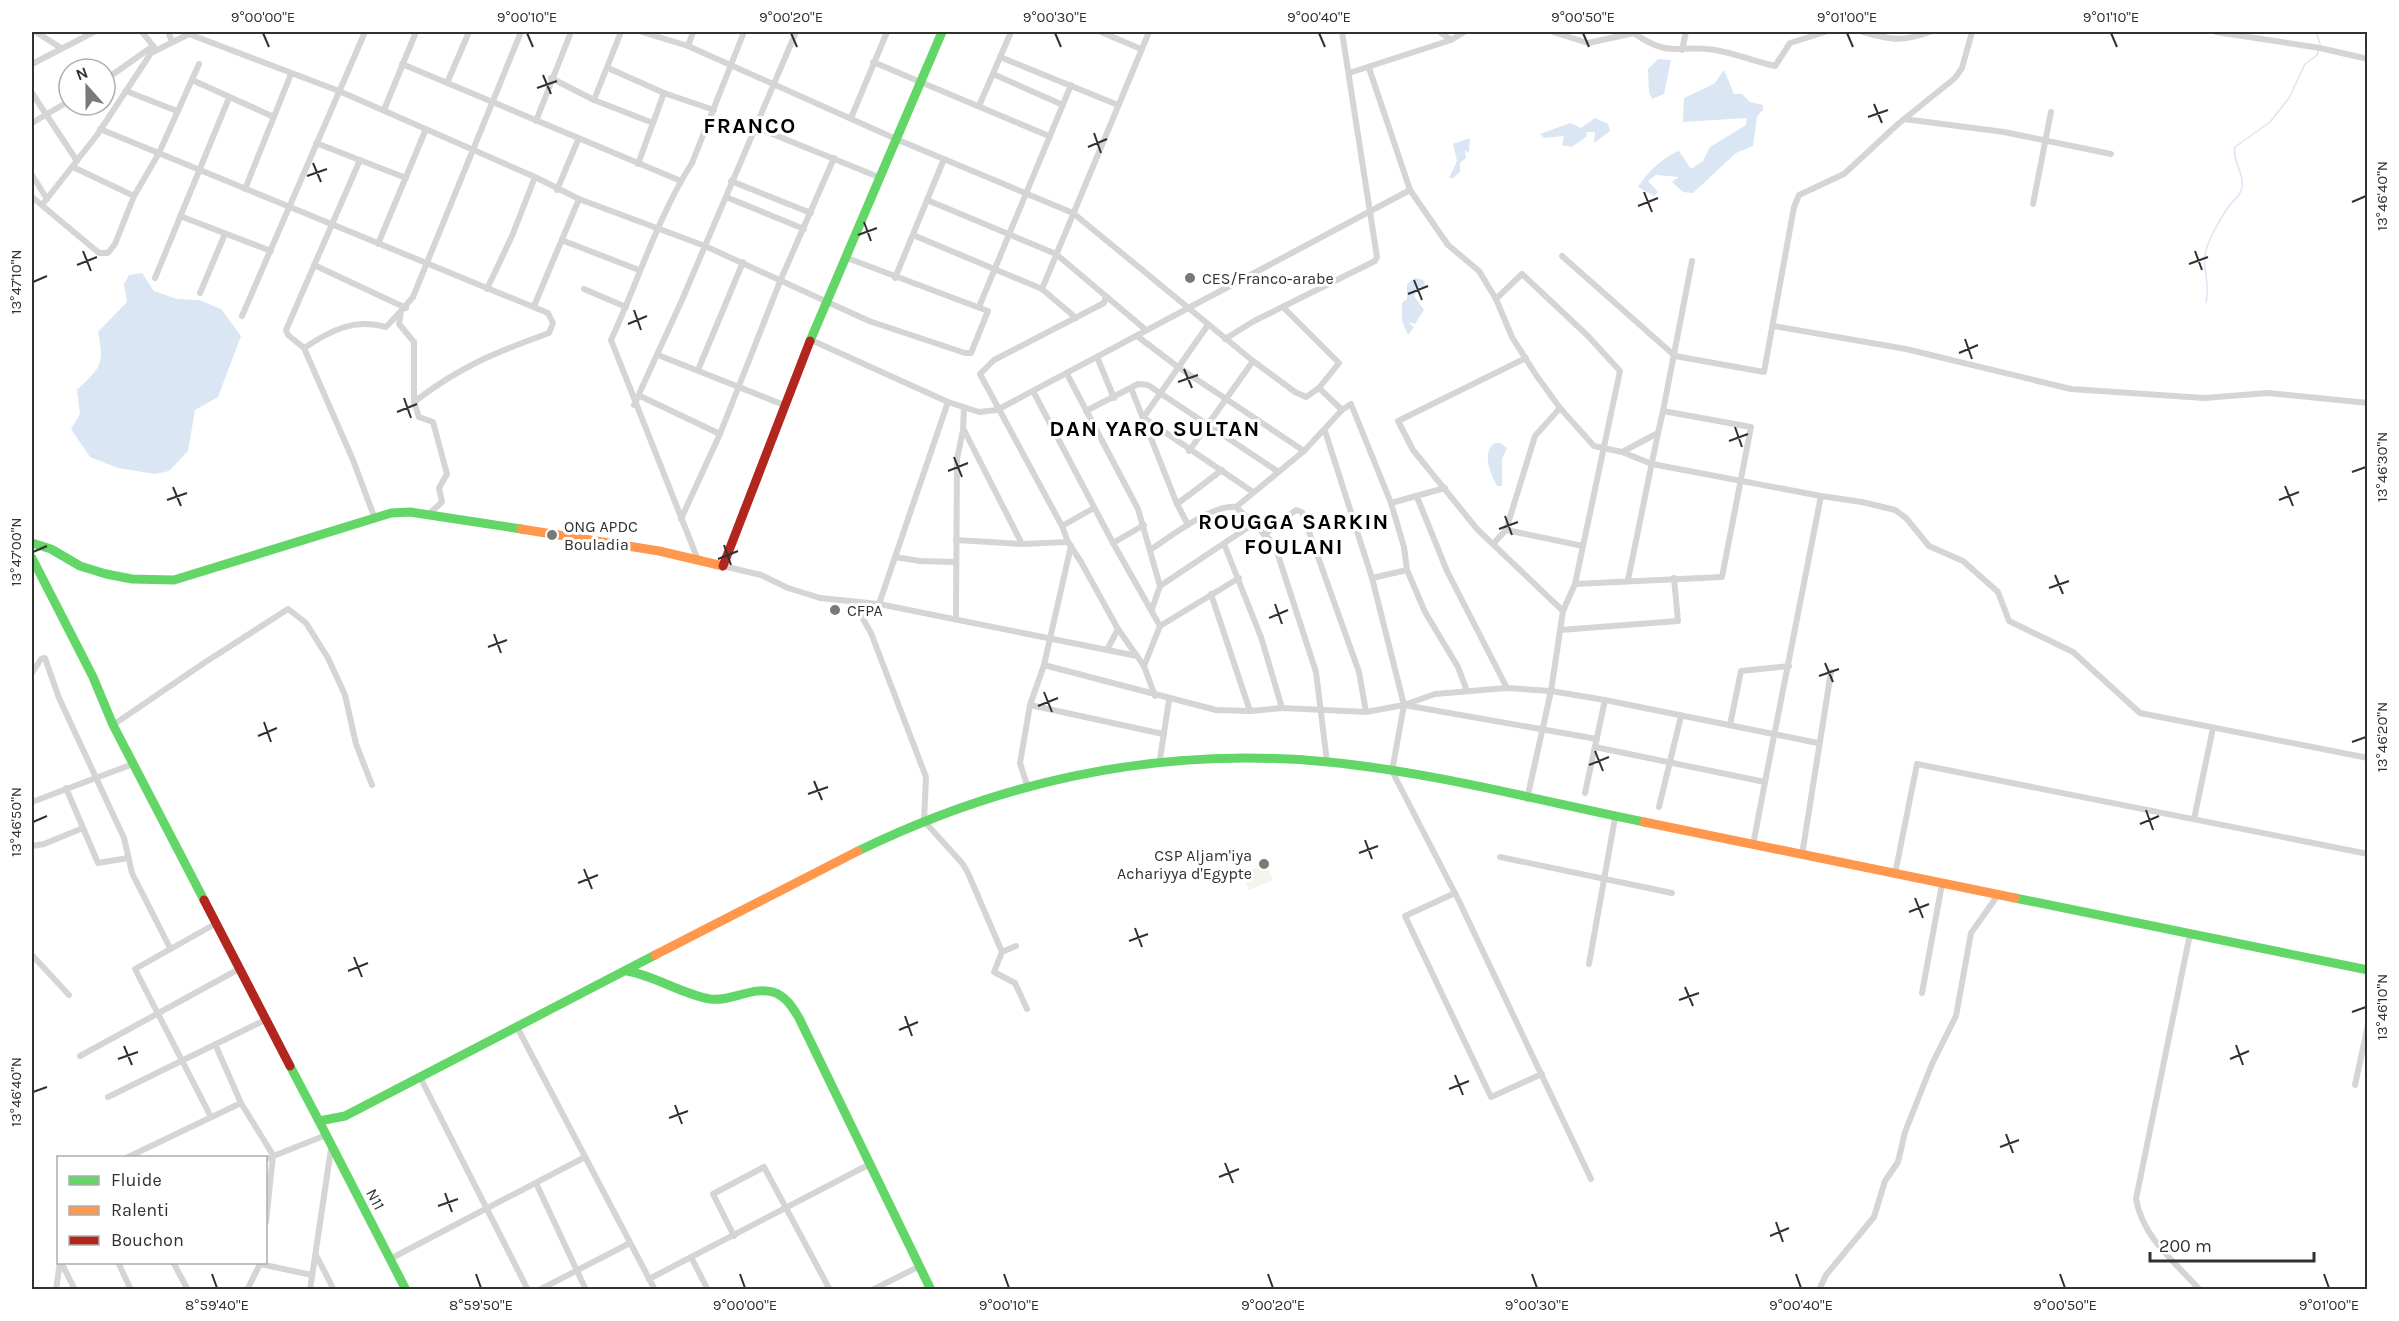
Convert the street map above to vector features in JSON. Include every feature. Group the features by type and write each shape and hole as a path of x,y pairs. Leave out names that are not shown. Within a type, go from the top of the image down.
{"main road":[{"path":"34,545 51,549 80,566 106,574 132,579 174,580 399,512 430,513 723,566 784,405 942,32"},
{"path":"32,558 96,688"},
{"path":"32,572 88,679 96,688"},
{"name":"N11","path":"96,688 215,924 406,1290"},
{"path":"319,1121 345,1116 839,861 924,821 1027,785 1081,772 1160,759 1234,756 1327,762 1392,771 2367,970"},
{"path":"627,971 650,975 711,999 729,1000 756,991 780,995 799,1018 931,1290"}],"street":[{"path":"36,32 61,48"},
{"path":"32,64 93,32"},
{"path":"142,32 155,47"},
{"path":"168,32 172,41"},
{"path":"242,316 365,32"},
{"path":"384,110 416,32"},
{"path":"447,83 469,32"},
{"path":"430,513 442,502 439,488 447,474 432,422 419,417 414,402 414,342 399,324 521,32"},
{"path":"536,121 571,32"},
{"path":"594,100 621,32"},
{"path":"642,32 688,46 728,66 896,139 1073,213 1225,339 1305,397 1319,388 1339,363 1284,308"},
{"path":"688,46 693,32"},
{"path":"698,560 680,520 611,343 639,270 681,181 692,163 714,110 728,66 744,32"},
{"path":"634,405 658,355 796,32"},
{"path":"851,118 886,32"},
{"path":"979,106 1011,32"},
{"path":"1101,32 1141,49"},
{"path":"1042,289 1149,32"},
{"path":"1225,339 1375,261 1377,257 1342,32"},
{"path":"1440,32 1451,40"},
{"path":"1349,73 1451,40 1464,32"},
{"path":"1553,32 1588,43 1634,32 1649,44 1668,51 1718,51 1775,66 1790,43 1826,32"},
{"path":"1682,50 1686,32"},
{"path":"1863,32 1893,41 1910,39 1930,32"},
{"path":"1562,256 1675,356 1764,372 1794,207 1799,195 1844,174 1904,119 1955,78 1962,68 1972,32"},
{"path":"2216,32 2320,48 2367,59"},
{"path":"117,72 155,47 191,33 291,74 339,90 535,177 557,190 705,246 869,321 967,354 972,351 988,311 895,278 847,258"},
{"path":"44,202 75,164 155,47"},
{"path":"1000,57 1118,105"},
{"path":"873,62 1049,136"},
{"path":"32,197 44,202 99,253 108,253 115,244 134,196 159,153 199,64"},
{"path":"402,64 578,140 681,181"},
{"path":"608,68 664,93 714,110"},
{"path":"1369,68 1410,190 1448,245 1479,271 1496,299 1512,337 1560,408 1594,446 1622,452 1652,464 1863,502 1895,510 1906,518 1929,546 1962,561 1998,592 2009,621 2073,652 2140,713 2367,758"},
{"path":"245,189 291,74"},
{"path":"993,74 1063,105"},
{"path":"551,78 594,100 653,123"},
{"path":"192,80 274,117"},
{"path":"979,307 1007,233 1071,85"},
{"path":"126,91 177,111"},
{"path":"32,93 75,164 134,196"},
{"path":"638,164 664,93"},
{"path":"156,278 229,98"},
{"path":"32,123 57,107"},
{"path":"2033,204 2051,112"},
{"path":"1904,119 2045,140 2111,154"},
{"path":"755,127 881,178"},
{"path":"100,129 487,289 534,306 552,318 552,328 549,333 480,358 441,381 414,402"},
{"path":"378,244 426,129"},
{"path":"557,190 578,140"},
{"path":"316,143 406,178"},
{"path":"680,520 720,434 781,279 834,158"},
{"path":"895,278 944,159"},
{"path":"360,160 333,226 285,330 304,348 353,460 375,519"},
{"path":"32,174 44,202"},
{"path":"487,289 513,236 535,177"},
{"path":"731,181 811,213"},
{"path":"811,340 948,402 984,413 997,410 1410,190"},
{"path":"726,197 804,229"},
{"path":"534,306 564,241 579,199"},
{"path":"927,200 1056,254 1146,330"},
{"path":"180,216 271,251"},
{"path":"200,293 225,234"},
{"path":"913,235 1042,289 1076,318"},
{"path":"564,241 639,270"},
{"path":"1628,580 1675,356 1692,261"},
{"path":"699,370 743,262"},
{"path":"314,265 404,309"},
{"path":"1496,299 1522,274 1588,336 1620,371 1575,584 1563,611 1551,691 1527,799"},
{"path":"584,289 626,307"},
{"path":"1106,296 1104,303 987,364 980,374 997,410 1062,526 1069,544 1118,629 1144,666 1155,696"},
{"path":"304,348 334,329 373,323 386,327 404,309"},
{"path":"1143,418 1208,325"},
{"path":"1774,326 1906,348 2071,389 2204,398 2268,393 2367,403"},
{"path":"1137,336 1178,367 1304,451"},
{"path":"658,355 784,405"},
{"path":"1097,357 1114,398"},
{"path":"1526,358 1398,421 1413,450 1478,529 1563,611"},
{"path":"1189,451 1224,398 1253,361"},
{"path":"1066,374 1138,509 1144,525 1160,586 1152,609"},
{"path":"1086,411 1138,384 1148,385 1277,471"},
{"path":"1131,388 1176,504 1188,525"},
{"path":"1319,388 1342,410"},
{"path":"1033,391 1094,508 1160,626"},
{"path":"640,396 720,434"},
{"path":"879,604 948,402"},
{"path":"1150,550 1188,525 1224,508 1236,507 1304,451 1325,431 1342,410 1351,404 1391,502 1404,547 1407,570 1425,612 1458,667 1467,691"},
{"path":"956,618 957,459 963,430 964,408"},
{"path":"1493,544 1506,530 1535,436 1560,408"},
{"path":"1575,584 1674,578 1722,578 1751,427 1663,411"},
{"path":"1143,418 1253,492"},
{"path":"963,430 1022,544"},
{"path":"1325,431 1371,578 1404,705 1392,771 1455,893 1591,1179"},
{"path":"1622,452 1658,433"},
{"path":"1176,504 1222,470"},
{"path":"1391,502 1418,497 1445,488"},
{"path":"1752,846 1821,496"},
{"path":"1418,497 1448,571 1507,688"},
{"path":"1236,507 1264,535 1277,552 1316,672 1327,762"},
{"path":"1062,526 1094,508"},
{"path":"1264,535 1296,510 1302,512 1359,672 1366,712"},
{"path":"1160,586 1253,524"},
{"path":"1113,543 1144,525"},
{"path":"1506,530 1583,546"},
{"path":"956,540 1069,544"},
{"path":"1027,785 1020,763 1030,705 1044,665 1069,544"},
{"path":"1224,544 1260,637 1282,708"},
{"path":"895,557 920,561 955,562"},
{"path":"723,566 760,575 788,588 820,598 879,604 956,618 1138,656"},
{"path":"1371,578 1407,570"},
{"path":"1144,666 1160,626 1239,578"},
{"path":"1560,630 1678,621 1674,578"},
{"path":"1211,594 1250,711"},
{"path":"854,603 870,633 927,777 924,821 962,863 1002,952"},
{"path":"113,725 281,612 291,610 312,630 328,658 345,695 356,744 372,785"},
{"path":"1108,648 1118,629"},
{"path":"32,673 41,658 45,658 59,698 124,838 132,873 170,948"},
{"path":"1044,665 1169,700 1215,710 1250,711 1282,708 1366,712 1404,705 1426,695 1507,688 1551,691 1605,700 1818,744"},
{"path":"1730,725 1741,671 1789,666"},
{"path":"1802,856 1831,672"},
{"path":"1160,759 1169,700"},
{"path":"1585,793 1605,700"},
{"path":"1030,705 1164,734"},
{"path":"1404,705 1453,712 1542,732 1597,739"},
{"path":"1659,807 1681,716"},
{"path":"2194,819 2213,728"},
{"path":"1595,747 1765,782"},
{"path":"32,802 133,764"},
{"path":"1894,874 1917,764 2367,854"},
{"path":"66,788 98,863 128,858"},
{"path":"1589,964 1615,818"},
{"path":"32,846 44,844 82,828"},
{"path":"1500,857 1672,893"},
{"path":"1922,993 1942,884"},
{"path":"1455,893 1405,916 1491,1097 1542,1074"},
{"path":"1819,1290 1826,1275 1874,1217 1885,1181 1898,1162 1905,1132 1932,1064 1956,1016 1971,933 1998,895"},
{"path":"211,1117 135,969 215,924"},
{"path":"2190,934 2136,1199 2138,1213 2148,1233 2199,1290"},
{"path":"1016,946 1002,952 994,972 1016,983 1027,1009"},
{"path":"32,955 69,995"},
{"path":"80,1056 239,969"},
{"path":"108,1097 265,1020"},
{"path":"2355,1085 2367,1025"},
{"path":"517,1027 655,1290"},
{"path":"215,1044 241,1102 273,1155 267,1212"},
{"path":"420,1077 528,1290"},
{"path":"130,1156 241,1102"},
{"path":"267,1158 326,1135"},
{"path":"310,1290 332,1146"},
{"path":"390,1259 585,1157"},
{"path":"649,1279 788,1209 870,1164"},
{"path":"734,1236 713,1194 764,1167 831,1290"},
{"path":"536,1183 586,1290"},
{"path":"539,1290 630,1243"},
{"path":"316,1255 334,1290"},
{"path":"691,1257 708,1290"},
{"path":"56,1290 60,1264"},
{"path":"61,1264 75,1290"},
{"path":"118,1264 130,1287 121,1290"},
{"path":"174,1264 188,1290"},
{"path":"247,1290 260,1264"},
{"path":"264,1264 312,1275"},
{"path":"872,1290 920,1266"}],"shaded area":[{"path":"1266,864 1273,880 1249,890 1242,873"}],"water":[{"path":"1658,59 1671,60 1664,94 1652,99 1649,92 1648,69"},
{"path":"1724,70 1734,94 1742,94 1750,102 1763,105 1763,110 1757,116 1753,146 1736,153 1693,193 1683,192 1672,182 1679,177 1656,175 1648,181 1658,192 1654,196 1638,187 1656,166 1673,153 1679,151 1691,169 1703,161 1710,147 1746,125 1747,118 1683,122 1684,98 1714,84"},
{"path":"1595,118 1608,124 1610,131 1594,143 1595,132 1587,132 1586,137 1572,147 1562,145 1564,136 1544,138 1540,134 1570,123 1581,128"},
{"path":"1470,138 1469,153 1465,150 1466,158 1460,163 1460,172 1453,178 1449,178 1457,161 1453,144"},
{"path":"142,273 154,291 177,299 199,300 221,309 241,336 218,397 195,410 188,451 169,471 155,474 118,468 90,457 71,429 80,414 77,390 99,365 101,352 98,332 127,302 124,284 129,275"},
{"path":"1415,278 1423,280 1426,288 1418,287 1414,296 1424,310 1415,324 1408,322 1414,327 1408,335 1402,321 1402,303 1407,299 1407,284"},
{"path":"1494,443 1500,443 1507,448 1502,459 1502,486 1497,486 1488,463 1488,452"}],"waterway":[{"path":"2316,32 2320,44"},
{"path":"2206,302 2205,255 2207,247 2220,221 2242,188 2242,178 2235,158 2235,147 2270,122 2289,98 2305,64 2317,55 2319,49"}],"traffic: fast":[{"path":"810,341 942,32"},
{"path":"32,543 51,549 80,566 106,574 132,579 174,580 391,513 410,512 521,529"},
{"path":"32,558 93,677 113,725 204,900"},
{"path":"858,851 971,804 1029,787 1146,764 1206,759 1267,758 1367,767 1447,780 1644,822"},
{"path":"2015,898 2368,970"},
{"path":"290,1066 319,1121 345,1116 655,955"},
{"path":"627,971 638,973 699,997 718,999 765,991 778,994 789,1003 799,1018 931,1290"},
{"path":"319,1121 406,1290"}],"traffic: slow":[{"path":"521,529 659,551 723,566"},
{"path":"1644,822 2015,898"},
{"path":"655,955 858,851"}],"traffic: jam":[{"path":"723,566 810,341"},
{"path":"204,900 290,1066"}],"place":[{"name":"CES/Franco-arabe","path":"1190,278"},
{"name":"ONG APDC Bouladia","path":"552,535"},
{"name":"CFPA","path":"835,610"},
{"name":"CSP Aljam'iya Achariyya d'Egypte","path":"1264,864"}],"district":[{"name":"FRANCO","path":"750,125"},
{"name":"DAN YARO SULTAN","path":"1155,428"},
{"name":"ROUGGA SARKIN FOULANI","path":"1294,534"}]}
